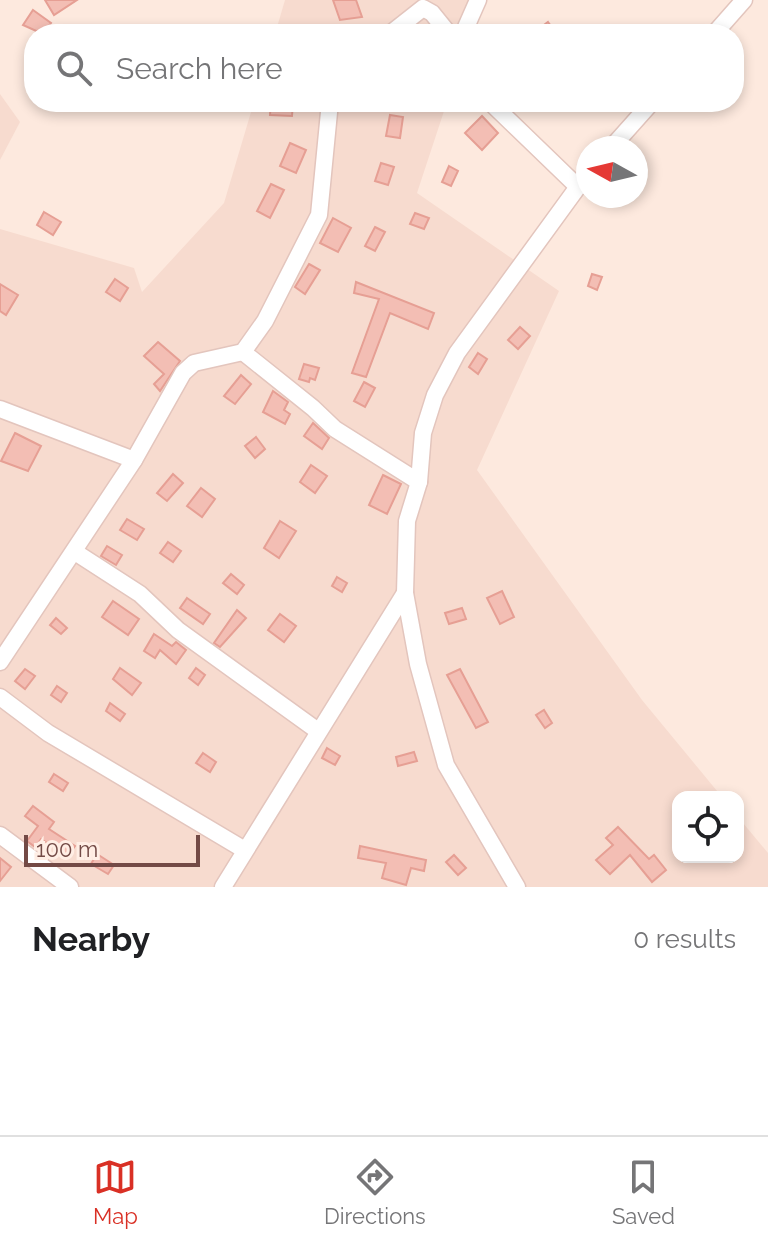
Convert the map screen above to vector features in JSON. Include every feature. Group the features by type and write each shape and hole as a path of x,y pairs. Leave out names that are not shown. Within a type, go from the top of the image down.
{"street":[{"path":"467,24 478,0"},
{"path":"723,24 744,0"},
{"path":"403,24 423,8 439,24"},
{"path":"0,662 134,460 183,373 194,363 243,352 265,321 319,215 329,112"},
{"path":"502,112 576,175"},
{"path":"622,136 643,112"},
{"path":"517,887 446,765 418,664 405,593 407,521 419,482 423,433 435,395 457,353 576,188"},
{"path":"243,352 359,447 419,482"},
{"path":"0,409 134,460"},
{"path":"75,552 140,594 178,630 318,731"},
{"path":"223,887 243,849 405,593"},
{"path":"0,697 48,733 243,849"},
{"path":"0,835 70,887"}],"shaded area":[{"path":"285,0 482,0 474,24 278,24"},
{"path":"0,94 20,122 0,160"},
{"path":"251,112 444,112 417,193 559,291 477,470 642,700 717,791 672,791 672,863 744,863 744,824 768,853 768,887 0,887 0,229 134,268 142,292 224,203"}],"building":[{"path":"45,0 77,0 54,15"},
{"path":"333,0 356,0 362,17 340,20"},
{"path":"33,10 51,23 50,24 23,25"},
{"path":"270,112 292,112 292,116 270,115"},
{"path":"390,115 403,117 400,138 386,136"},
{"path":"482,116 498,133 482,150 465,133"},
{"path":"290,143 306,150 296,173 280,166"},
{"path":"381,163 394,167 388,185 375,181"},
{"path":"449,166 458,171 451,186 442,182"},
{"path":"271,184 284,190 270,218 257,211"},
{"path":"44,212 61,222 53,235 37,225"},
{"path":"415,213 429,218 424,229 410,224"},
{"path":"333,218 351,228 338,252 320,243"},
{"path":"375,227 385,232 375,251 365,246"},
{"path":"309,264 320,270 305,294 295,287"},
{"path":"592,274 602,277 597,290 588,286"},
{"path":"115,279 128,288 120,301 106,292"},
{"path":"356,282 434,313 428,329 390,313 366,377 352,373 379,299 354,293"},
{"path":"0,284 18,295 6,315 0,311"},
{"path":"520,327 530,336 518,349 508,340"},
{"path":"158,342 180,361 160,391 154,384 164,374 144,356"},
{"path":"478,353 487,359 478,374 469,367"},
{"path":"304,364 319,368 315,380 299,379"},
{"path":"241,375 251,384 235,404 224,396"},
{"path":"364,382 375,388 365,407 354,401"},
{"path":"273,391 288,402 284,410 290,414 285,424 263,412"},
{"path":"313,423 329,438 322,449 304,436"},
{"path":"15,433 41,446 28,471 1,461"},
{"path":"256,437 265,449 255,458 245,446"},
{"path":"311,465 327,476 315,493 300,482"},
{"path":"173,474 183,483 167,501 157,493"},
{"path":"383,475 401,484 387,514 369,505"},
{"path":"201,488 215,499 202,517 187,506"},
{"path":"127,519 144,529 137,540 120,530"},
{"path":"280,521 296,531 279,558 264,548"},
{"path":"168,542 181,551 173,562 160,553"},
{"path":"107,546 122,555 116,565 101,556"},
{"path":"231,574 244,585 237,594 223,583"},
{"path":"337,577 347,583 342,592 332,586"},
{"path":"502,591 514,617 500,624 487,598"},
{"path":"187,598 210,614 203,624 180,608"},
{"path":"113,601 139,619 128,635 102,617"},
{"path":"462,608 466,619 449,624 445,613"},
{"path":"237,610 246,618 220,647 214,643"},
{"path":"280,614 296,626 284,642 268,630"},
{"path":"56,618 67,628 61,634 50,625"},
{"path":"154,634 172,646 176,642 186,650 176,664 160,650 155,658 144,651"},
{"path":"120,668 141,683 132,695 113,679"},
{"path":"196,668 205,675 198,685 189,678"},
{"path":"25,669 35,676 25,689 15,681"},
{"path":"460,669 488,722 476,728 447,675"},
{"path":"57,686 67,693 61,702 51,695"},
{"path":"110,703 125,714 120,721 106,711"},
{"path":"544,710 552,723 545,728 536,715"},
{"path":"327,748 340,756 335,765 322,758"},
{"path":"414,752 417,761 398,766 396,757"},
{"path":"203,753 216,762 210,772 196,763"},
{"path":"54,774 68,783 63,791 49,782"},
{"path":"33,806 54,822 49,829 75,846 68,856 41,839 35,847 27,841 38,826 25,816"},
{"path":"618,827 649,859 654,855 666,870 652,882 630,855 610,874 596,860 613,845 606,838"},
{"path":"360,846 426,860 424,871 411,868 406,885 382,878 386,863 358,858"},
{"path":"97,854 114,865 108,874 91,864"},
{"path":"454,855 466,868 458,875 446,862"},
{"path":"0,858 11,867 0,881"}]}
